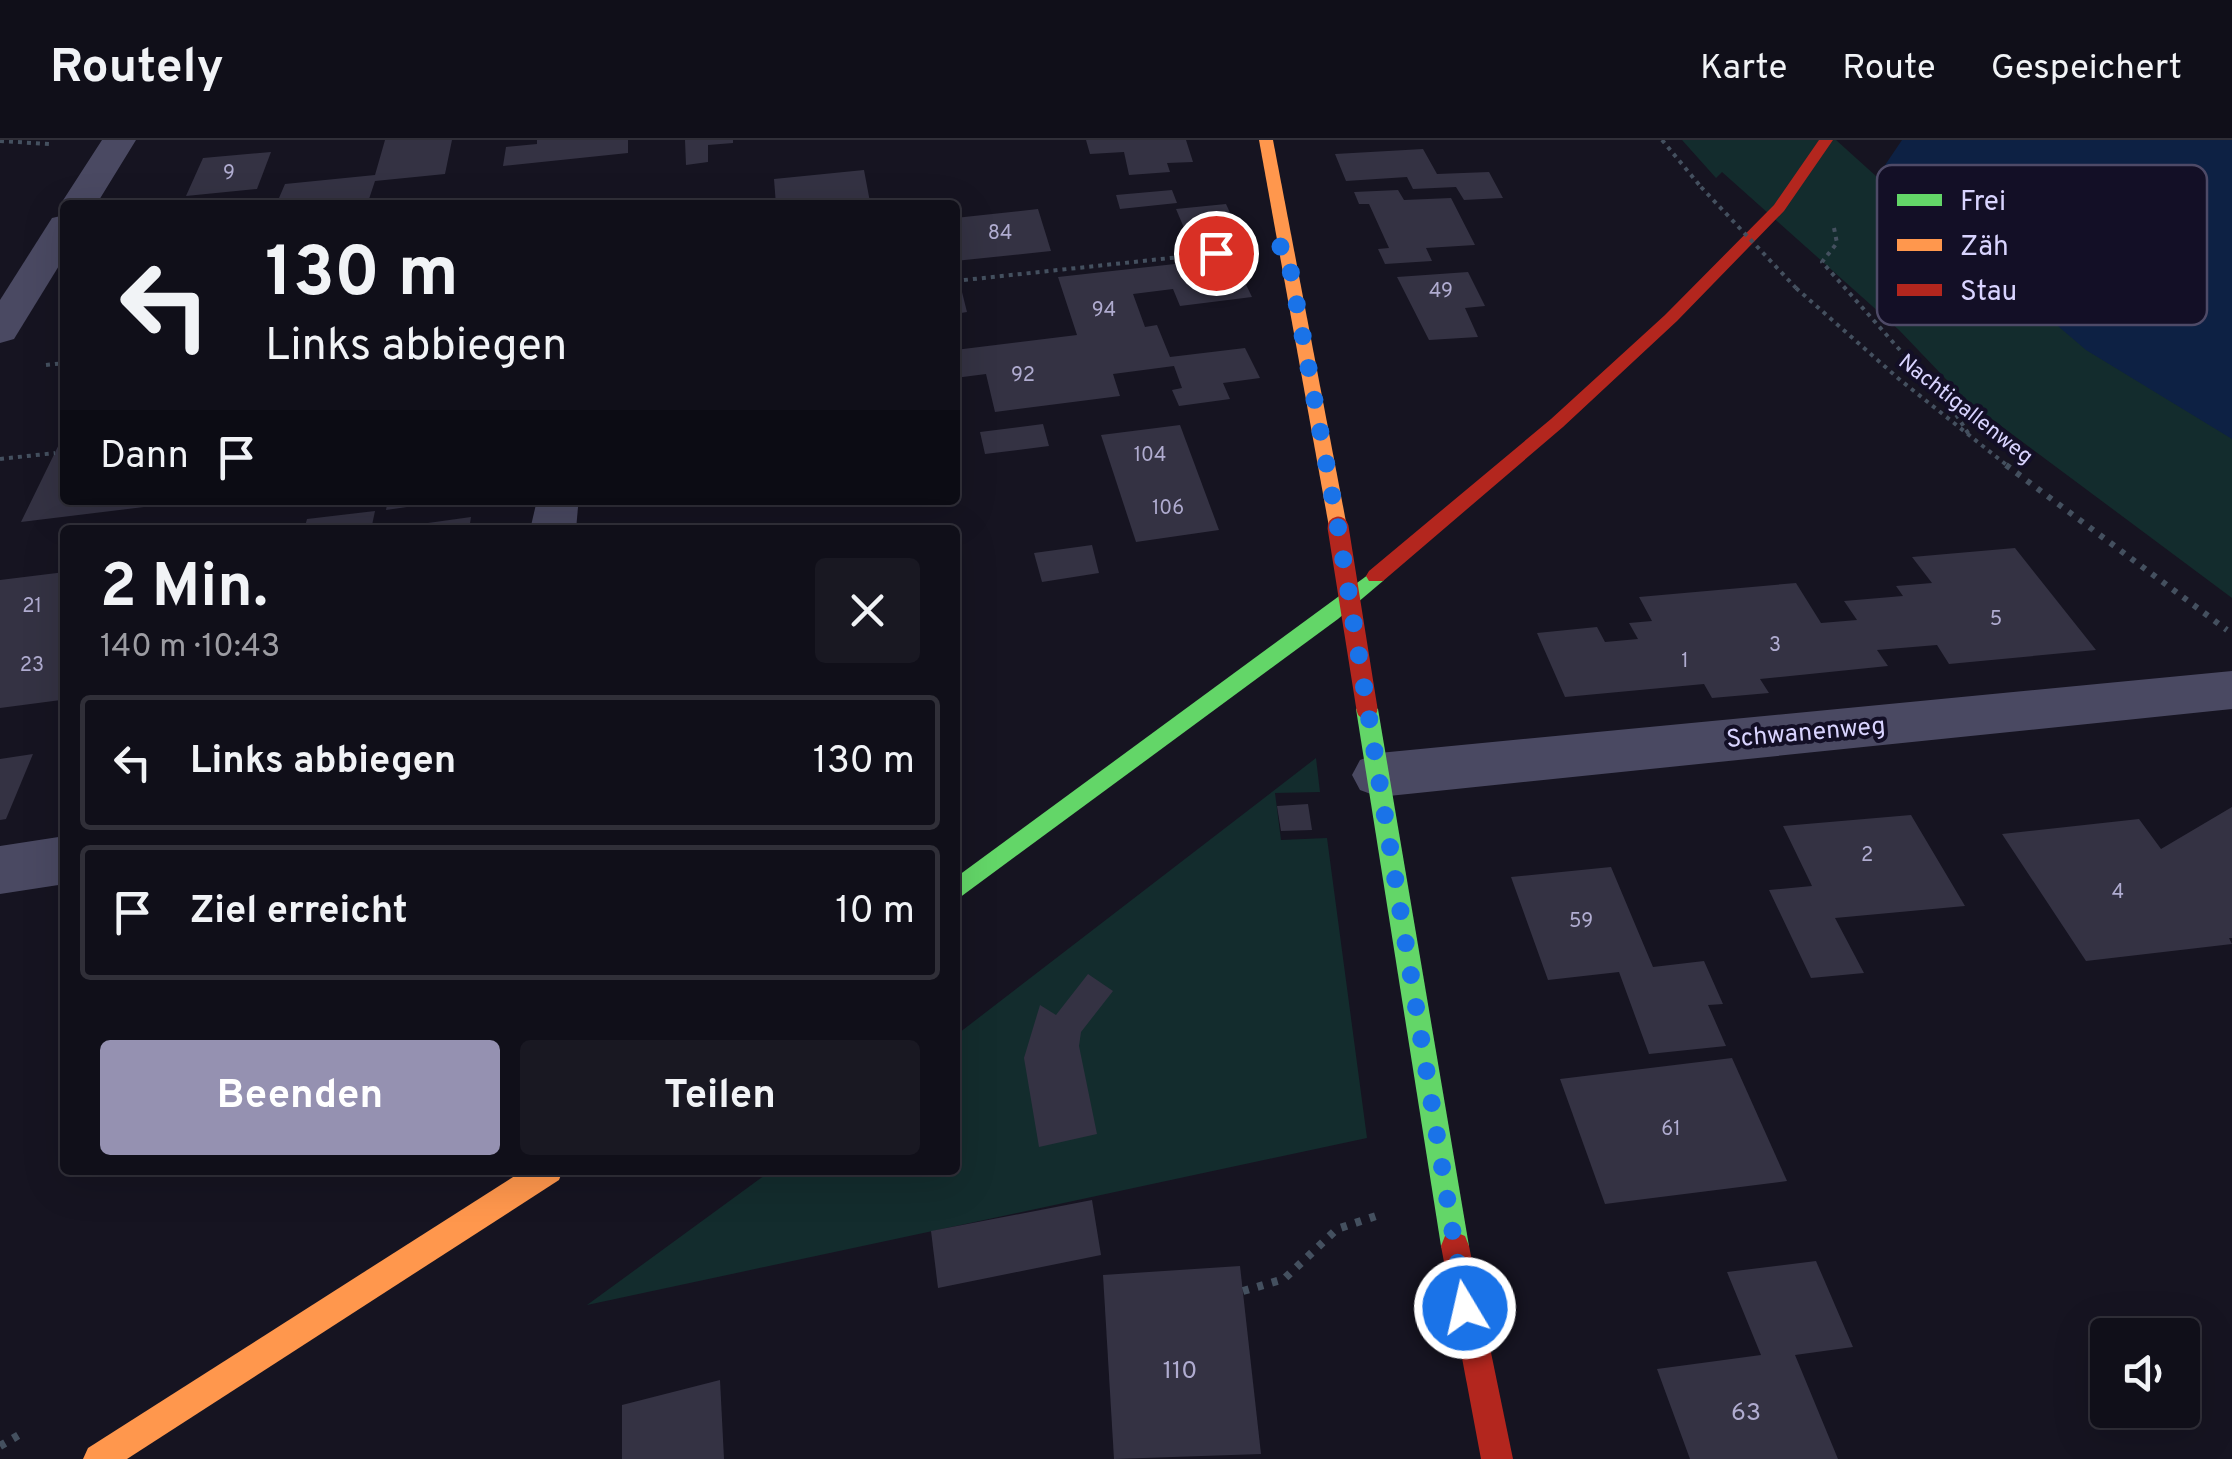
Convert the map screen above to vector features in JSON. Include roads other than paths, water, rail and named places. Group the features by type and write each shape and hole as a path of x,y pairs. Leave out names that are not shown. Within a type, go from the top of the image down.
{"main road":[{"path":"1266,140 1338,527 1465,1308 1497,1459"},
{"path":"960,887 1331,614 1557,424 1671,318 1779,208 1826,140"},
{"path":"99,1459 541,1175"}],"street":[{"path":"81,200 119,140"},
{"path":"0,330 15,283 60,232"},
{"name":"Schwanenweg","path":"1379,775 2232,690"},
{"path":"0,870 60,861"}],"water":[{"path":"1841,140 2232,140 2232,439 2086,350 2057,325 2207,325 2207,165 1877,165 1877,171"}]}
